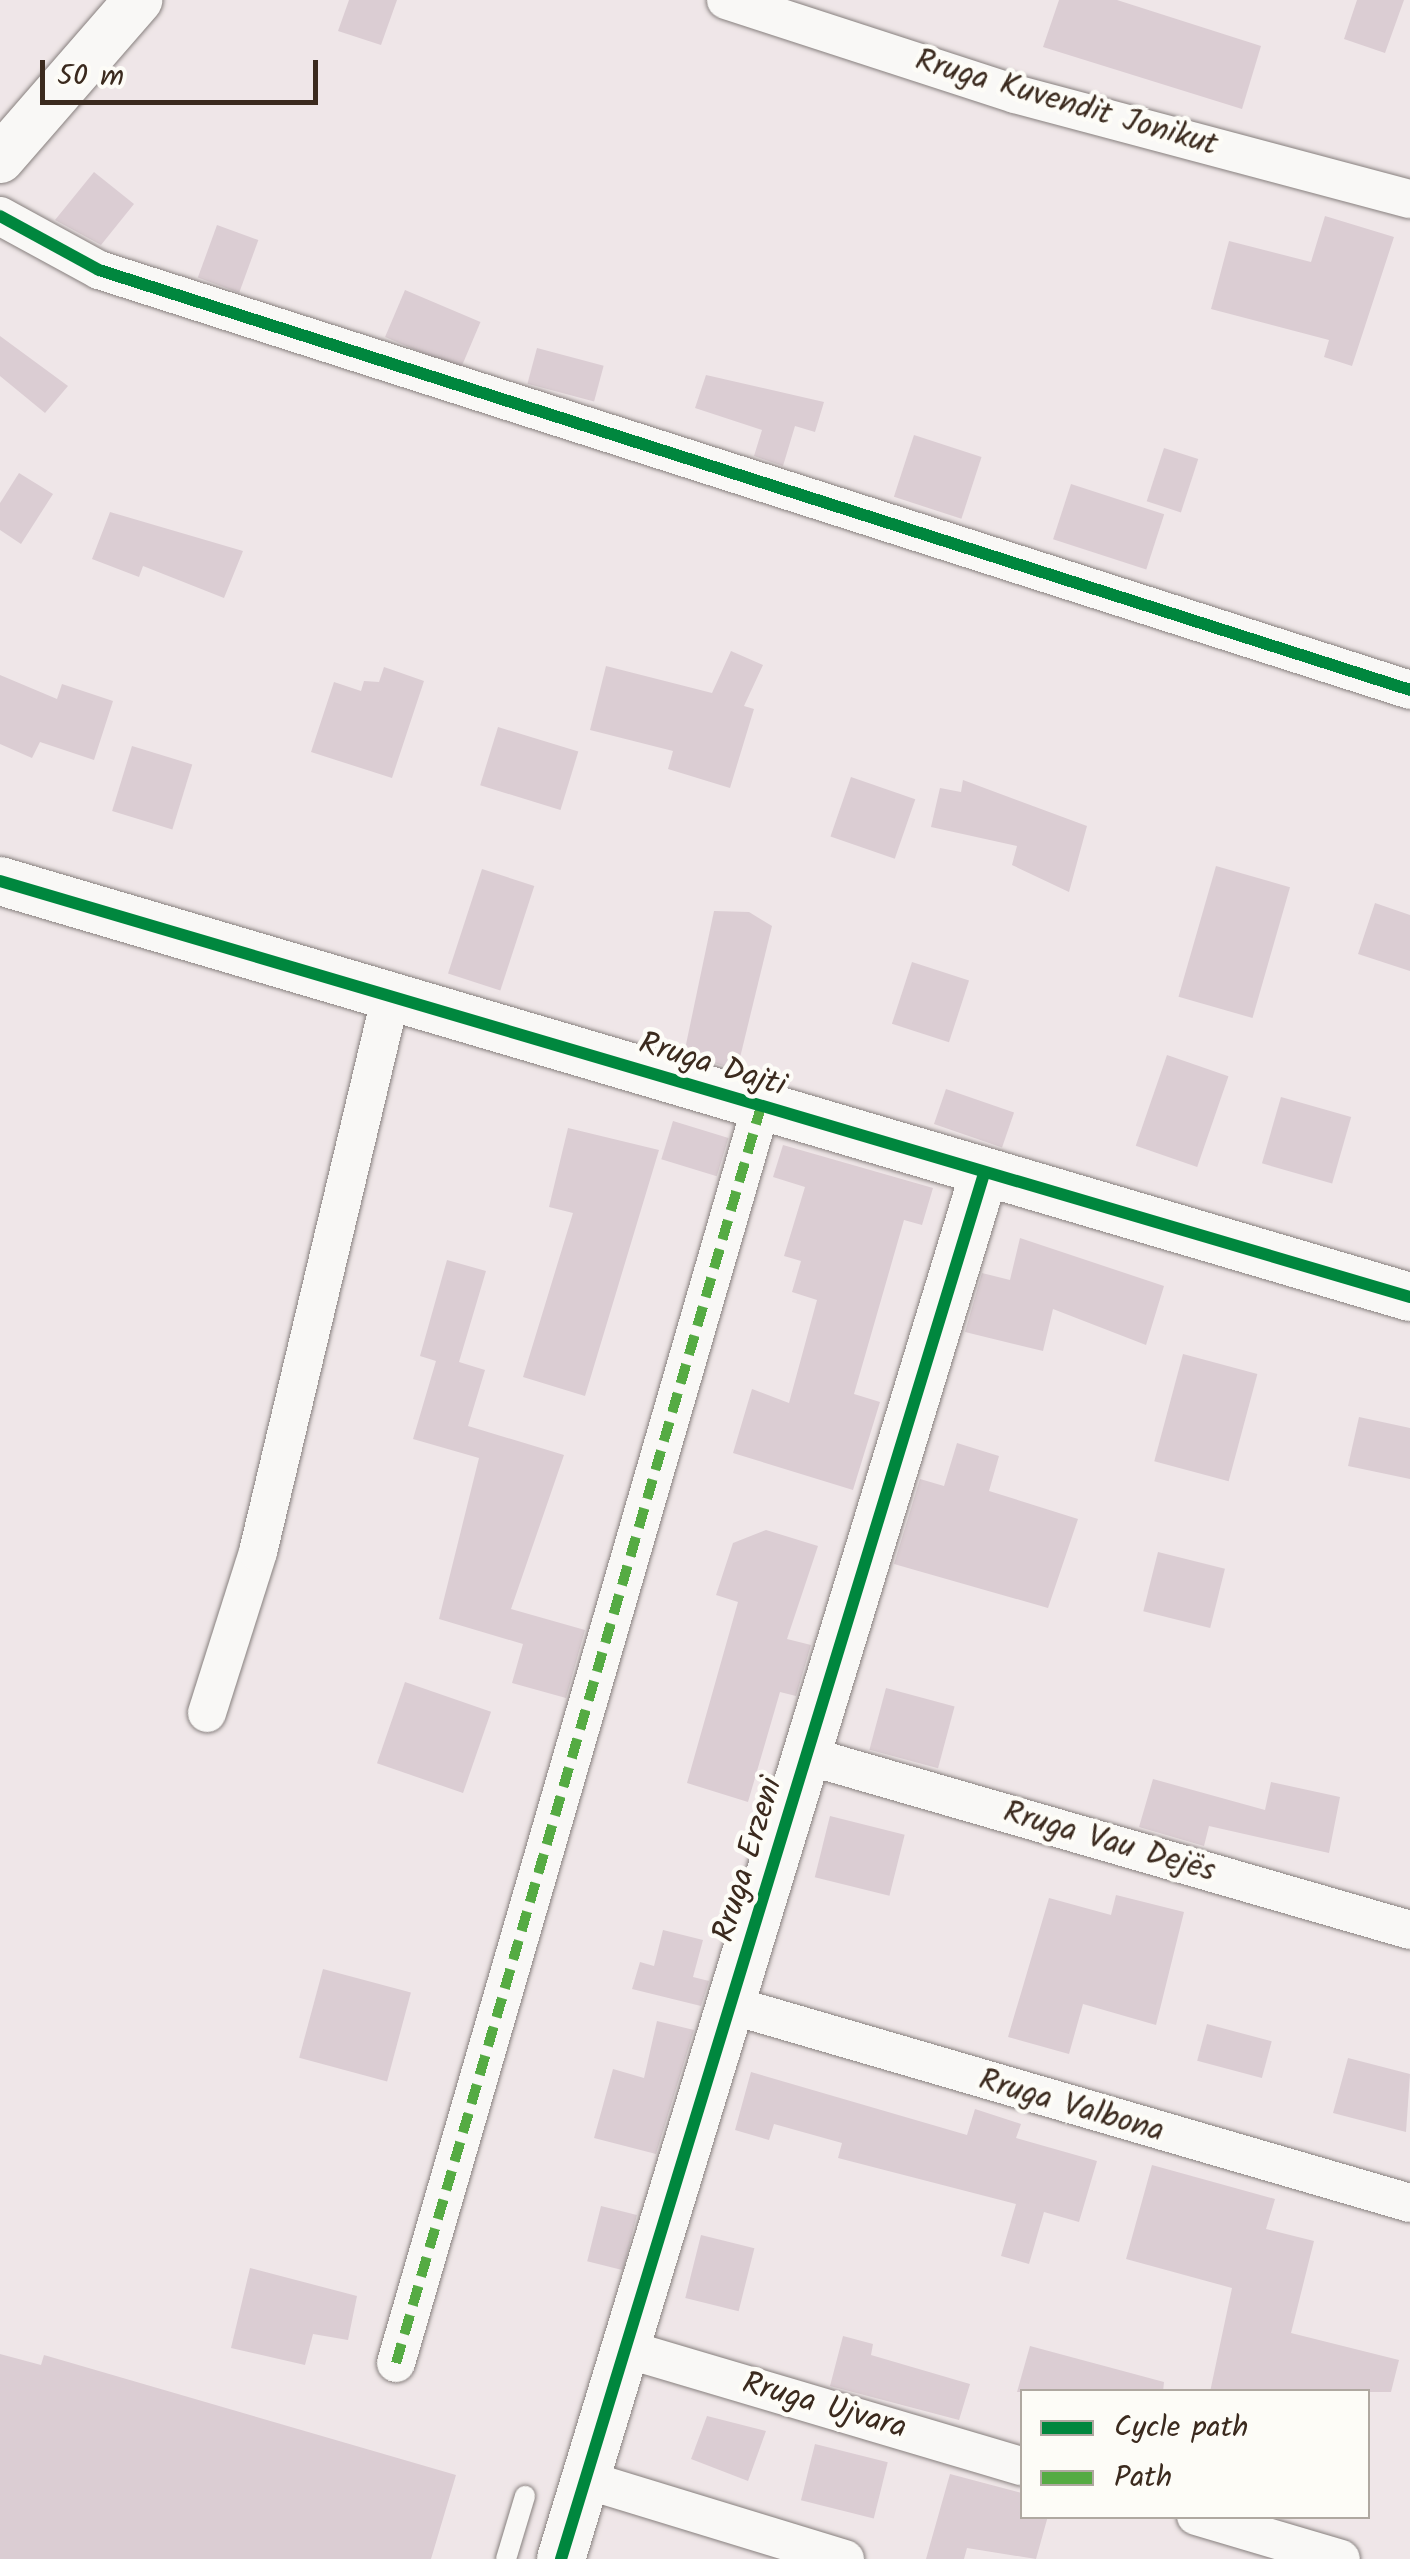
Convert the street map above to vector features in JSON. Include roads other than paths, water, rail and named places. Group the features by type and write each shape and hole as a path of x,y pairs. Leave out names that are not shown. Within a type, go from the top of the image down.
{"street":[{"path":"0,160 138,0"},
{"name":"Rruga Kuvendit Jonikut","path":"726,0 1015,94 1410,198"},
{"path":"0,216 99,270 1410,690"},
{"name":"Rruga Dajti","path":"0,882 760,1110 1410,1297"},
{"path":"207,1713 258,1552 390,998"},
{"path":"396,2363 760,1110"},
{"name":"Rruga Erzeni","path":"560,2559 734,2006 984,1174"},
{"name":"Rruga Vau Dejës","path":"808,1756 1410,1930"},
{"name":"Rruga Valbona","path":"734,2006 1410,2203"},
{"name":"Rruga Ujvara","path":"626,2349 1020,2465"},
{"path":"583,2480 845,2559"},
{"path":"1206,2519 1341,2559"}],"lane":[{"path":"506,2559 525,2496"}]}
